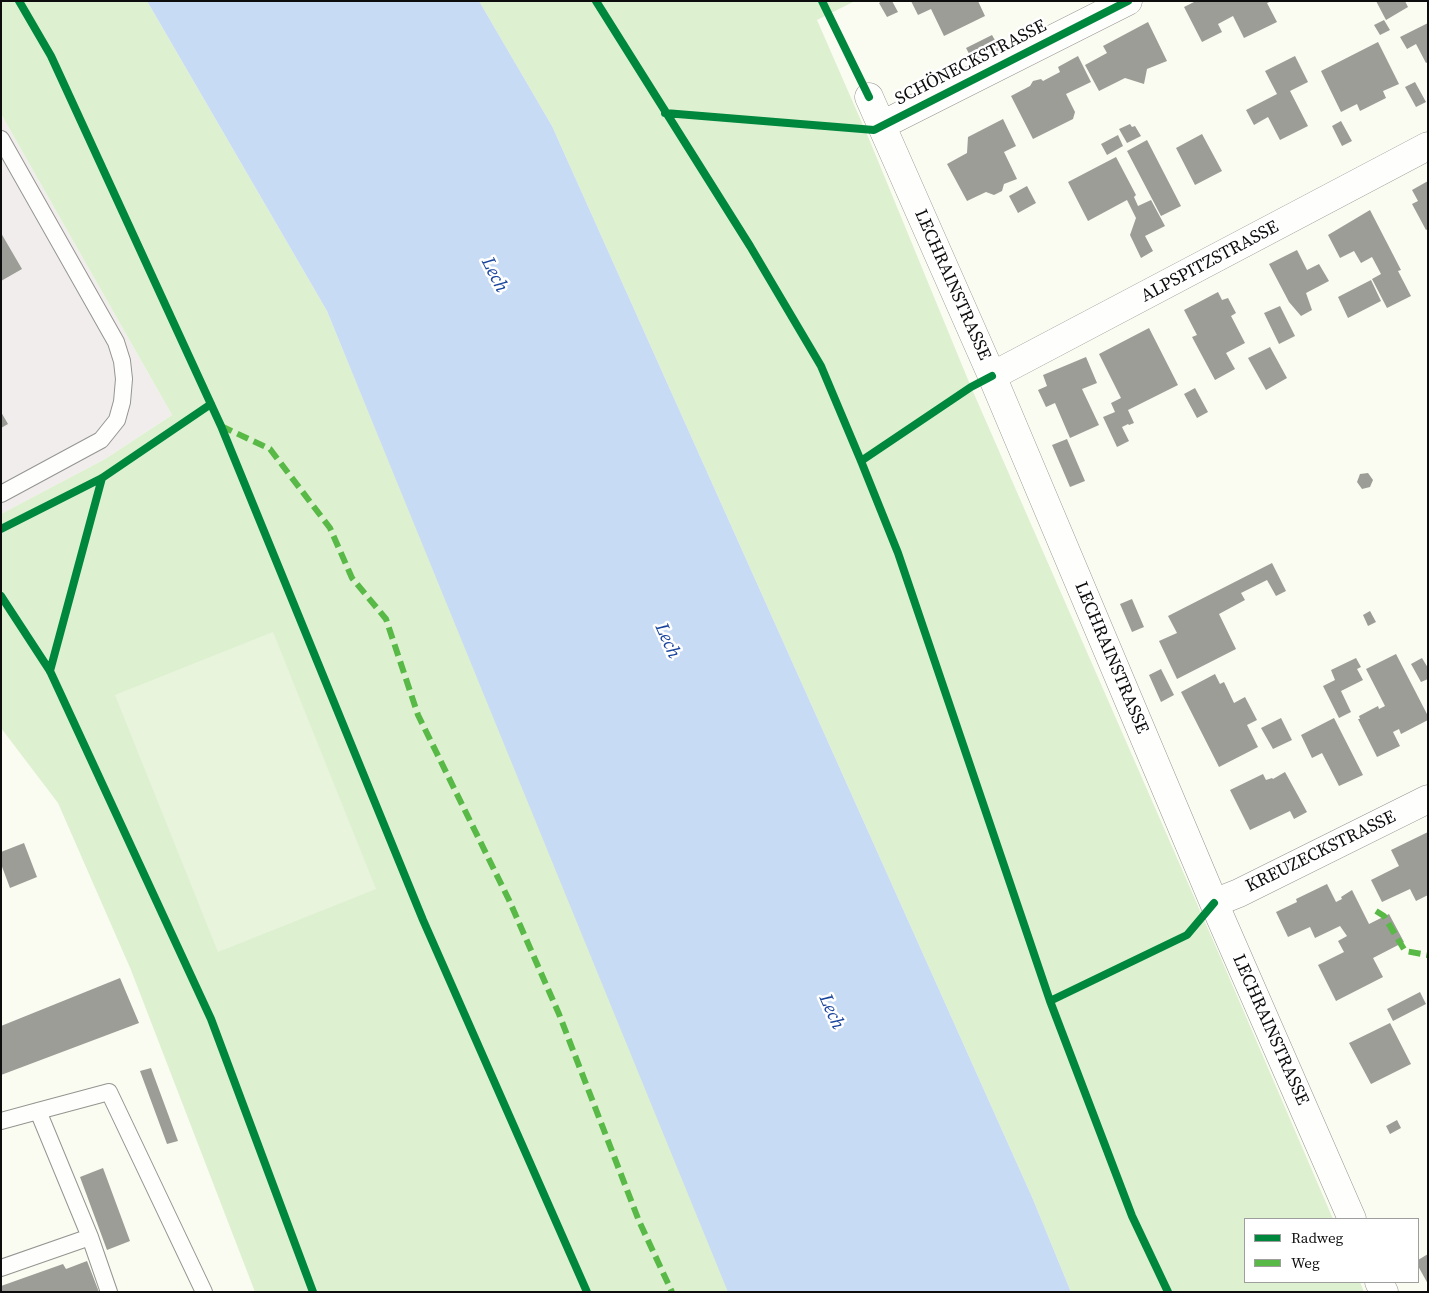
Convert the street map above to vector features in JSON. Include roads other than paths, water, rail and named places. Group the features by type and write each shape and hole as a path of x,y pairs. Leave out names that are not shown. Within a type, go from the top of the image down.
{"street":[{"name":"SCHÖNECKSTRASSE","path":"882,125 1128,1"},
{"name":"LECHRAINSTRASSE","path":"869,97 992,376 1214,904 1352,1218"},
{"name":"ALPSPITZSTRASSE","path":"992,376 1428,146"},
{"name":"KREUZECKSTRASSE","path":"1214,904 1428,799"}],"lane":[{"path":"1,139 116,342 122,361 124,379 122,402 117,420 101,440 1,494"},
{"path":"1,1121 109,1092 204,1292"},
{"path":"38,1112 90,1237 109,1292"},
{"path":"1,1268 90,1237"}],"water":[{"name":"Lech","path":"147,1 479,1 552,126 1032,1197 1071,1292 728,1292 327,311"}]}
